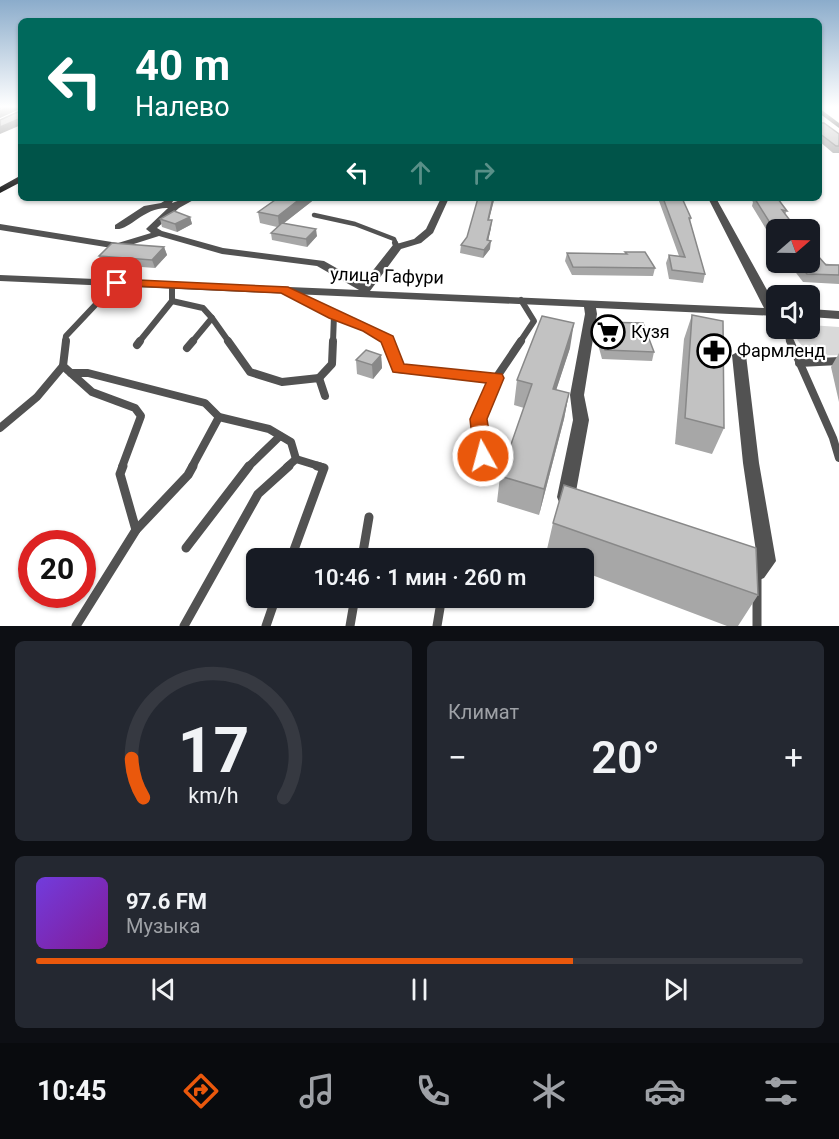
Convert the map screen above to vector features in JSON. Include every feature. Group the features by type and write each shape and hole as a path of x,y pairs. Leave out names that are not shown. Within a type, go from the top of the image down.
{"main road":[{"path":"0,190 18,181"}],"street":[{"path":"171,203 151,229 222,251 320,263 364,291 397,247 414,244 430,234 444,201"},
{"name":"улица Гафури","path":"714,201 766,295"},
{"path":"118,227 147,208 171,203"},
{"path":"0,227 118,246 159,233"},
{"name":"улица Гафури","path":"0,278 284,290 364,291 766,312"},
{"path":"581,513 570,509 566,497 581,420 577,395 591,314 590,303"},
{"path":"820,314 839,315"},
{"path":"724,561 758,572 767,561 751,463 739,355"}],"lane":[{"path":"314,215 338,219 386,235 394,239 397,247"},
{"path":"0,428 37,397 63,366 66,336 117,283"},
{"path":"136,345 172,301 172,285"},
{"path":"284,290 388,339 398,369 496,378"},
{"path":"486,474 479,419 496,378 534,321 520,299"},
{"path":"172,301 203,308 250,372 282,382 319,378 332,364 334,315"},
{"path":"187,348 212,318"},
{"path":"789,339 833,438 839,458"},
{"path":"800,363 839,361"},
{"path":"63,366 92,392 135,408 141,416 120,474 136,530"},
{"path":"71,373 88,373 205,403 219,417 269,429 291,442 296,459"},
{"path":"319,378 325,396"},
{"path":"76,626 136,530 188,475 219,417"},
{"path":"186,548 244,471 280,436"},
{"path":"295,548 324,468 296,459"},
{"path":"184,626 258,494 296,459"},
{"path":"364,548 369,517"},
{"path":"757,626 758,572"},
{"path":"266,626 272,608"},
{"path":"350,626 353,608"},
{"path":"437,626 440,608"}],"shaded area":[{"path":"820,326 839,327 839,355 815,354 800,344 797,339 820,339"}],"building":[{"path":"822,135 839,135 839,146"},
{"path":"274,201 297,201 278,216 258,212"},
{"path":"477,201 492,201 488,220 492,220 487,240 491,241 484,250 461,245 467,237"},
{"path":"664,201 683,201 691,218 689,218 705,274 672,270 669,255 685,257"},
{"path":"756,201 780,201 787,211 782,210 789,219 768,219"},
{"path":"174,211 190,217 175,224 160,219"},
{"path":"282,223 316,229 306,239 271,233"},
{"path":"112,243 164,247 152,260 99,256"},
{"path":"625,252 645,252 655,268 573,267 567,253 627,254"},
{"path":"820,258 826,265 839,265 839,275 807,274 820,273"},
{"path":"692,315 723,321 724,428 685,418"},
{"path":"542,316 574,323 553,389 569,393 544,489 500,476 532,384 517,380"},
{"path":"599,322 643,323 654,352 605,350 598,328"},
{"path":"366,350 381,355 372,365 356,360"},
{"path":"564,485 756,548 758,595 553,523"}],"place":[{"name":"Кузя","path":"608,332"},
{"name":"Фармленд","path":"714,351"}],"route":[{"path":"117,283 284,290 388,339 398,369 496,378 479,419 483,456"}]}
